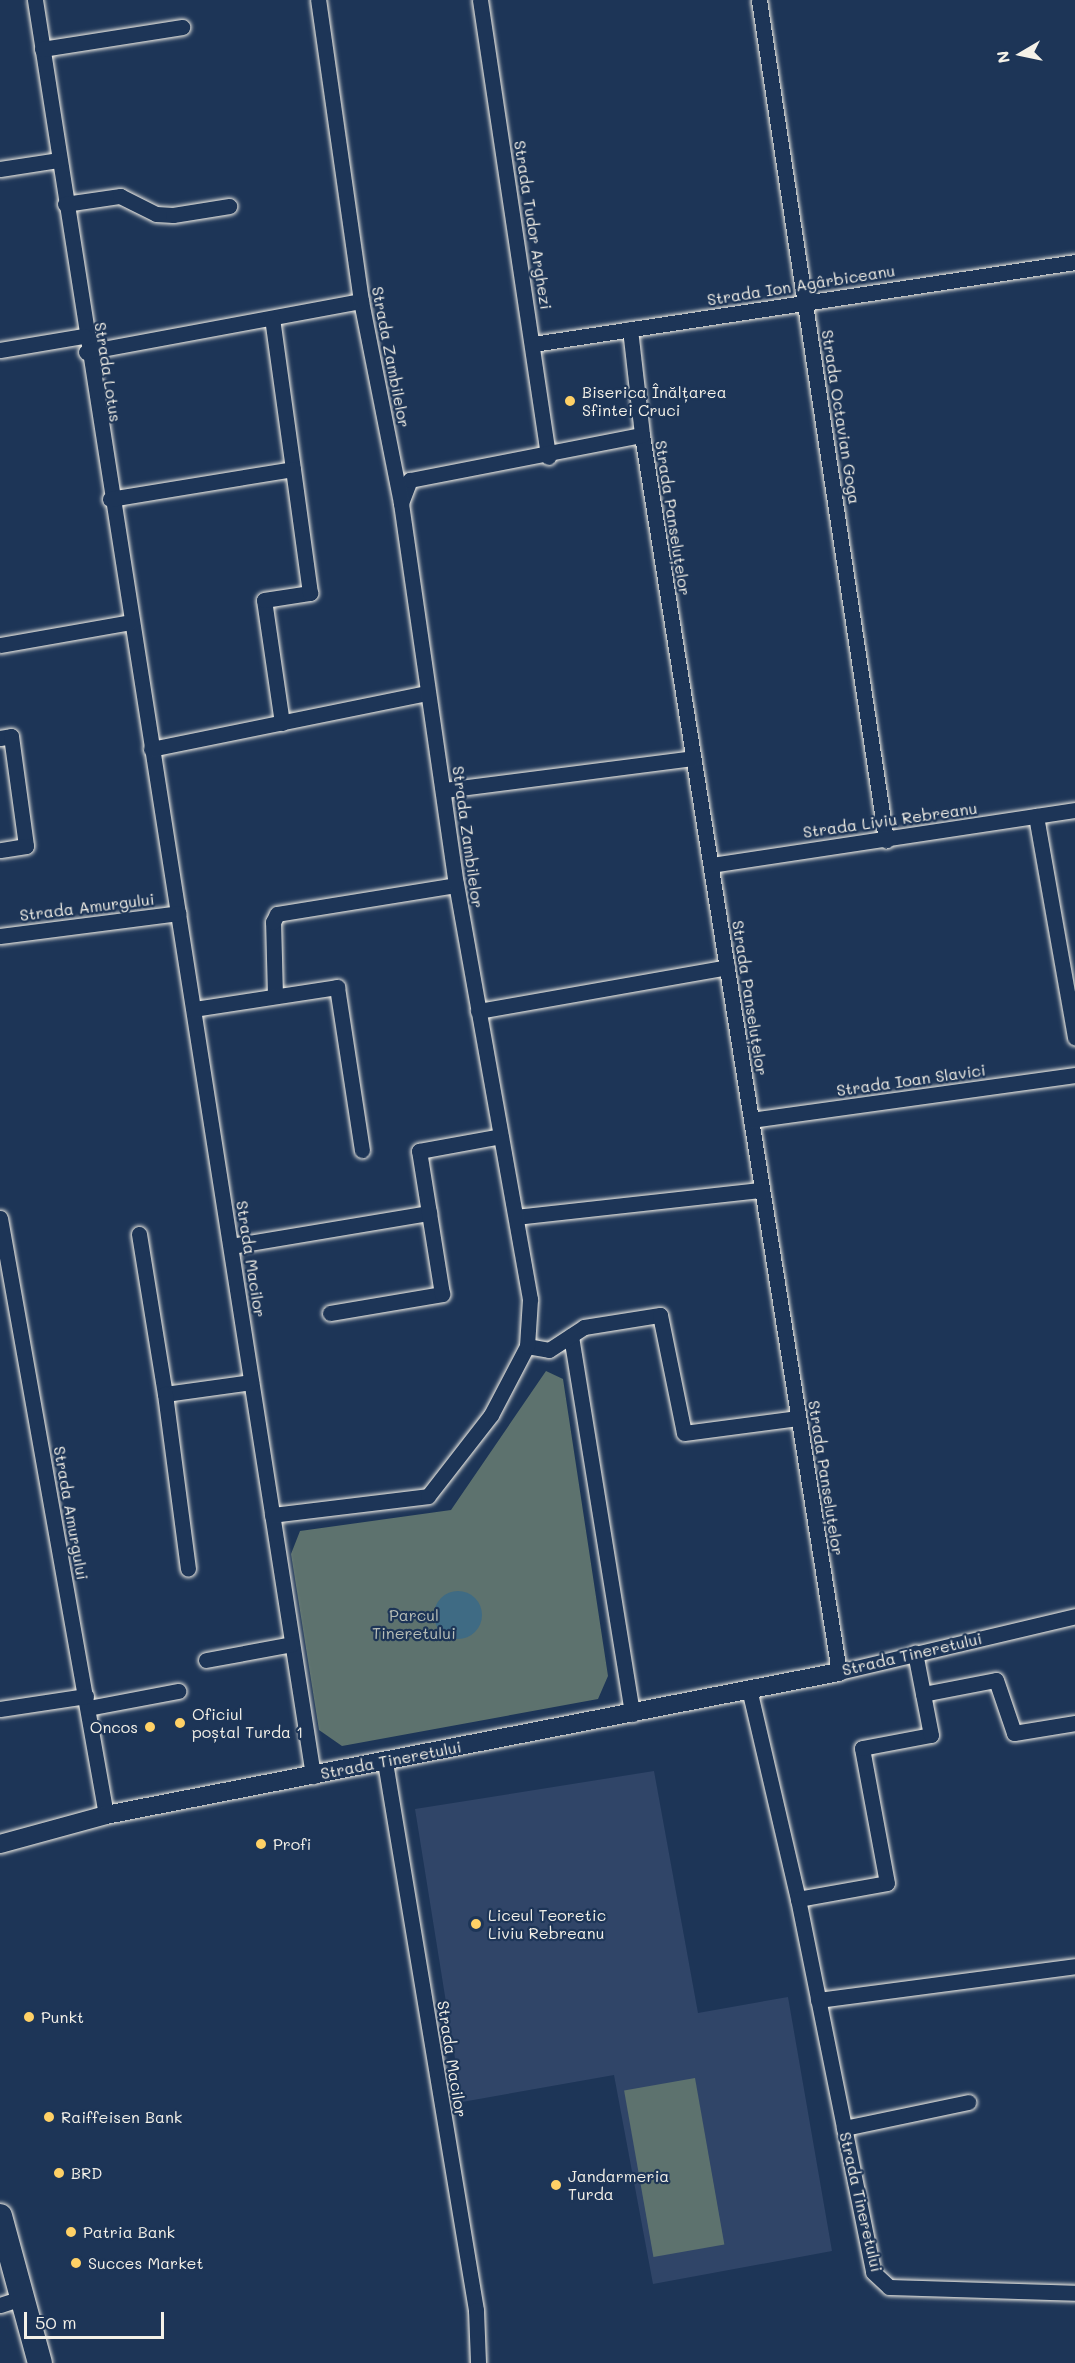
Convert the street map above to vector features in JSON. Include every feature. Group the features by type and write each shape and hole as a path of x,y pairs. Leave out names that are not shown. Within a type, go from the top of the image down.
{"main road":[{"path":"0,2216 9,2302 40,2363"}],"street":[{"name":"Strada Lotus","path":"36,0 85,344 151,748"},
{"name":"Strada Zambilelor","path":"272,1515 428,1496 491,1415 527,1346 530,1299 456,885 401,503 362,302 318,0"},
{"name":"Strada Tudor Arghezi","path":"480,0 548,457"},
{"name":"Strada Octavian Goga","path":"759,0 886,840"},
{"path":"42,49 182,27"},
{"path":"0,169 59,159"},
{"path":"65,204 120,196 156,214 173,215 230,206"},
{"name":"Strada Ion Agârbiceanu","path":"533,344 1075,262"},
{"path":"0,350 85,344 272,318 362,302"},
{"path":"272,318 310,593 264,600 282,723"},
{"name":"Strada Panseluțelor","path":"630,329 642,435 839,1672"},
{"path":"401,503 410,480 548,457 642,435"},
{"path":"110,500 293,469"},
{"path":"0,645 130,622"},
{"path":"151,748 427,693"},
{"path":"0,738 11,736 26,846 0,850"},
{"name":"Strada Macilor","path":"151,748 179,913 313,1776"},
{"path":"444,790 693,758"},
{"name":"Strada Liviu Rebreanu","path":"711,866 1075,810"},
{"path":"1036,816 1075,1038"},
{"path":"275,996 273,922 277,914 456,885"},
{"name":"Strada Amurgului","path":"0,936 179,913"},
{"path":"478,1011 727,967"},
{"path":"194,1009 337,987 362,1150"},
{"name":"Strada Ioan Slavici","path":"751,1120 1075,1075"},
{"path":"330,1313 442,1294 419,1151 501,1136"},
{"path":"516,1217 762,1190"},
{"path":"231,1246 429,1213"},
{"name":"Strada Amurgului","path":"0,1218 106,1815"},
{"path":"139,1234 165,1394 188,1568"},
{"path":"527,1346 549,1350 584,1327 660,1315 684,1433 798,1418"},
{"path":"571,1336 632,1714"},
{"path":"165,1394 251,1382"},
{"name":"Strada Tineretului","path":"0,1844 34,1830 106,1815 750,1693 1075,1616"},
{"path":"206,1659 292,1644"},
{"path":"798,1899 887,1883 862,1748 931,1735 915,1653"},
{"path":"923,1694 996,1680 1014,1733 1075,1723"},
{"path":"0,1709 178,1691"},
{"name":"Strada Tineretului","path":"750,1693 798,1899 873,2272 881,2284 1075,2293"},
{"name":"Strada Macilor","path":"385,1762 476,2310 478,2363"},
{"name":"Strada Tineretului","path":"0,1830 34,1830"},
{"path":"818,2000 1075,1966"},
{"path":"844,2127 968,2102"}],"shaded area":[{"path":"453,1591 463,1591 475,1598 482,1610 482,1620 475,1632 463,1639 453,1639 438,1628 434,1620 434,1610 445,1595"},
{"path":"654,1771 698,2013 788,1997 832,2251 653,2284 614,2075 462,2102 415,1809"}],"green space":[{"name":"Parcul Tineretului","path":"546,1371 563,1379 608,1676 598,1699 342,1746 319,1730 291,1554 300,1531 451,1510"},
{"path":"695,2078 724,2244 653,2257 624,2091"}],"place":[{"name":"Biserica Înălțarea Sfintei Cruci","path":"570,401"},
{"name":"Oficiul poștal Turda 1","path":"180,1723"},
{"name":"Oncos","path":"150,1727"},
{"name":"Profi","path":"261,1844"},
{"name":"Liceul Teoretic Liviu Rebreanu","path":"476,1924"},
{"name":"Punkt","path":"29,2017"},
{"name":"Raiffeisen Bank","path":"49,2117"},
{"name":"BRD","path":"59,2173"},
{"name":"Jandarmeria Turda","path":"556,2185"},
{"name":"Patria Bank","path":"71,2232"},
{"name":"Succes Market","path":"76,2263"}]}
